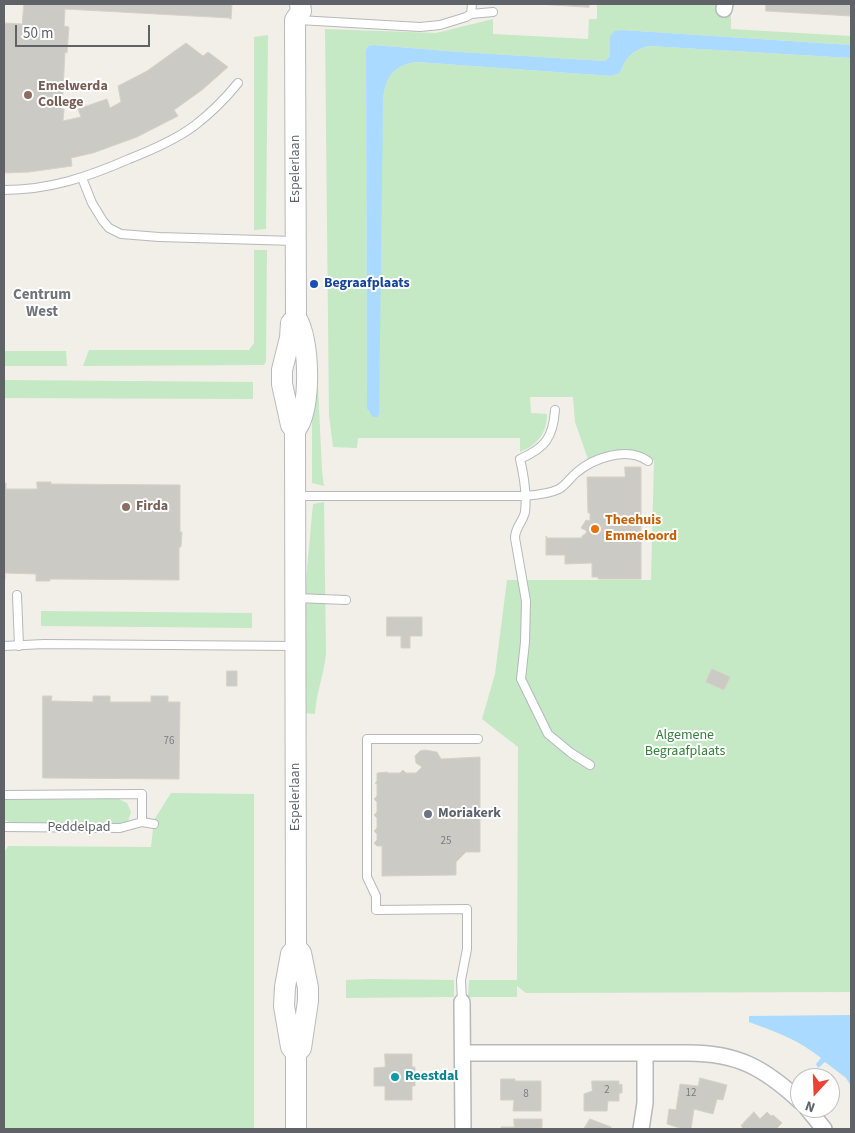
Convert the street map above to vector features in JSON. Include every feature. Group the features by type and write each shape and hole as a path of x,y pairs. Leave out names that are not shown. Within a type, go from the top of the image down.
{"main road":[{"name":"Espelerlaan","path":"294,9 296,318 300,324 307,364 307,383 300,425 296,430 296,948 291,954 285,987 284,1006 291,1047 296,1054 296,1129"}],"street":[{"path":"462,1002 463,1129"},
{"path":"463,1053 706,1053 730,1057 754,1066 790,1092"},
{"path":"641,1129 645,1103 645,1053"},
{"path":"815,1118 824,1129"}],"lane":[{"path":"471,14 472,4"},
{"path":"294,9 320,20 420,27 440,25 471,14 493,12"},
{"path":"4,190 49,187 82,178 151,150 175,138 207,116 238,83"},
{"path":"82,178 102,221 109,228 120,234 296,241"},
{"path":"555,410 551,432 547,441 520,460 524,480 524,515 514,536 526,601 521,679 548,734 571,753 590,765"},
{"path":"296,496 525,496 560,489 583,467 602,458 630,454 640,456 648,461"},
{"path":"18,595 19,646"},
{"path":"296,598 346,600"},
{"path":"4,646 63,644 296,646"},
{"path":"462,1002 461,980 467,949 467,909 376,910 376,896 367,877 366,739 478,738"},
{"path":"4,795 142,794 142,822"},
{"name":"Peddelpad","path":"4,827 120,828 142,822 154,824"}],"green space":[{"name":"Algemene Begraafplaats","path":"597,4 717,4 717,14 731,15 731,29 851,36 851,45 622,30 611,36 610,56 605,61 368,46 366,51 367,409 370,414 383,99 386,84 392,73 397,69 417,62 611,76 620,73 628,58 634,52 649,46 851,58 851,992 526,993 517,986 517,997 468,997 469,980 517,980 518,747 482,719 495,674 507,580 651,580 654,461 640,452 612,450 588,459 575,422 573,397 530,397 531,413 547,414 547,421 543,432 536,442 520,452 520,438 358,438 357,448 333,447 329,415 325,29 436,33 493,19 493,34 588,39 589,19 597,19"},
{"path":"268,35 266,229 254,230 254,37"},
{"path":"254,250 267,250 266,361 264,365 83,366 89,350 249,350 254,343"},
{"path":"4,351 66,351 67,366 4,366"},
{"path":"4,380 253,382 253,399 4,398"},
{"path":"312,385 318,387 324,486 312,483"},
{"path":"324,502 326,654 315,714 305,713 305,590 313,504"},
{"path":"41,611 252,613 252,628 41,626"},
{"path":"171,793 254,794 254,1129 4,1129 4,853 8,846 151,847 154,820"},
{"path":"119,799 127,803 131,812 128,821 119,824 13,824 5,820 4,800"},
{"path":"346,980 454,980 454,997 346,998"}],"water":[{"path":"615,31 851,45 851,58 649,46 634,52 628,58 620,73 611,76 417,62 397,69 392,73 386,84 383,99 379,414 377,417 373,417 367,409 366,50 368,46 605,61 610,56 610,36"},
{"path":"851,1015 851,1086 846,1078 840,1073 840,1068 833,1068 825,1062 818,1068 816,1064 821,1058 796,1041 749,1022 749,1016"}],"building":[{"path":"24,4 232,4 231,19 65,9 64,26 69,27 67,53 65,52 63,121 81,117 78,109 107,99 110,108 121,102 118,86 147,71 186,43 203,56 208,52 228,67 202,90 174,110 178,116 137,137 93,153 71,158 72,166 29,172 4,173 4,23 22,24"},
{"path":"539,4 589,4 589,7"},
{"path":"766,4 851,4 851,16 766,11"},
{"path":"625,467 641,467 641,579 598,579 598,577 592,577 592,563 565,564 565,555 546,555 546,536 547,538 582,538 587,531 581,528 586,520 590,521 587,477 625,477"},
{"path":"37,482 51,482 51,484 180,485 180,532 182,532 181,547 179,547 179,580 50,579 50,581 36,581 36,574 5,573 4,579 4,483 6,483 6,489 37,489"},
{"path":"387,617 422,617 422,636 410,636 410,648 401,648 401,636 387,636"},
{"path":"712,669 730,677 724,690 706,682"},
{"path":"227,671 237,671 237,686 227,686"},
{"path":"43,696 52,696 51,701 93,702 93,696 110,696 110,702 151,702 151,696 168,696 168,702 180,702 179,779 43,778"},
{"name":"Moriakerk","path":"420,751 437,752 441,759 480,757 480,852 466,852 456,862 456,875 382,876 382,846 377,846 374,843 377,840 377,834 374,831 377,828 377,818 374,815 377,812 377,802 374,799 377,796 377,784 375,783 377,781 377,773 400,773 403,770 406,773 416,773 422,767 416,763 415,756"},
{"name":"Reestdal","path":"385,1054 412,1054 412,1067 415,1067 415,1086 412,1086 412,1100 385,1100 385,1086 374,1086 374,1068 385,1067"},
{"path":"700,1078 727,1085 723,1100 717,1099 713,1114 694,1109 691,1129 683,1129 667,1124 669,1109 676,1110 680,1084 698,1086"},
{"path":"501,1079 541,1081 541,1111 513,1111 514,1100 501,1100"},
{"path":"592,1081 619,1081 619,1085 622,1084 622,1093 619,1093 619,1101 608,1101 607,1111 584,1111 584,1094 592,1091"},
{"path":"754,1112 760,1119 767,1112 782,1123 776,1129 744,1129 741,1126"},
{"path":"514,1119 542,1119 542,1128 501,1129 501,1127 514,1127"},
{"path":"590,1119 611,1127 611,1129 584,1129"}],"place":[{"name":"Emelwerda College","path":"28,95"},
{"name":"Begraafplaats","path":"314,284"},
{"name":"Firda","path":"126,507"},
{"name":"Theehuis Emmeloord","path":"595,529"},
{"name":"Moriakerk","path":"428,814"},
{"name":"Reestdal","path":"395,1077"}],"district":[{"name":"Centrum West","path":"42,304"}]}
